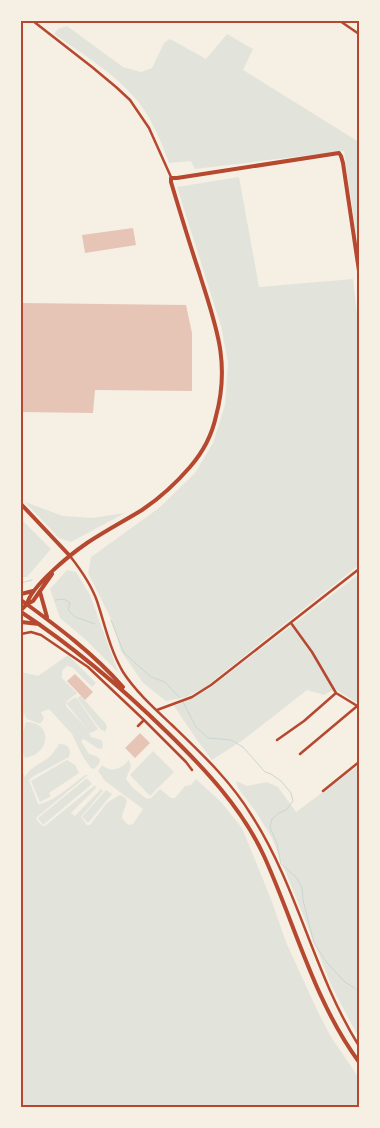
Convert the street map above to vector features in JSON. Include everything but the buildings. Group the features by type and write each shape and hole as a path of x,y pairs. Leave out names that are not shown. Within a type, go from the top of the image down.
{"street":[{"path":"32,21 116,87 130,100 148,128 169,176 172,178 171,182 220,343 223,377 217,416 204,447 184,473 147,506 96,537 70,556 28,596 26,604 21,611 80,653 134,700 193,757 218,785 253,836 263,855 325,1003 342,1037 359,1062"},
{"path":"340,21 359,34"},
{"path":"172,178 339,153 343,163 359,271"},
{"path":"21,504 70,556 84,574 91,587 113,652 123,672 157,710 209,761 230,785 261,829 278,863 339,1012 359,1046"},
{"path":"157,710 192,697 206,689 359,570"},
{"path":"26,604 33,601 53,572"},
{"path":"21,594 33,591"},
{"path":"40,592 48,619"},
{"path":"21,600 90,653 112,674 134,700"},
{"path":"21,622 41,625"},
{"path":"291,622 312,652 336,693 358,707 300,754"},
{"path":"21,634 31,632 41,635 68,653 104,682 192,770"},
{"path":"277,740 304,721 336,693"},
{"path":"138,726 144,720"},
{"path":"323,791 359,762"}],"shaded area":[{"path":"67,26 123,67 141,72 152,68 164,43 170,39 206,59 227,34 253,49 243,70 359,142 359,253 344,151 195,169 191,161 169,163 155,130 136,99 107,72 54,34 58,29"},
{"path":"239,177 259,287 353,279 359,331 359,565 204,688 186,697 166,701 143,683 121,651 111,619 88,573 91,557 159,508 195,473 213,443 225,405 228,362 221,326 177,187"},
{"path":"25,502 63,516 92,518 125,513 71,542 59,538"},
{"path":"21,519 51,549 27,577 21,577"},
{"path":"67,570 76,572 90,595 118,672 85,639 60,618 50,589"},
{"path":"359,574 359,704 335,689 324,695 307,690 243,740 212,760 174,706 207,690"},
{"path":"68,655 96,683 92,687 72,667 67,666 62,671 62,678 77,693 66,703 76,697 98,729 91,733 89,732 91,737 101,740 103,744 102,749 97,748 84,739 81,741 89,754 100,759 99,764 94,769 91,768 83,757 72,734 49,709 41,712 44,718 40,724 27,719 24,713 21,725 21,672 38,676","holes":["66,703 88,730 66,706"]},
{"path":"81,696 106,724 105,732 99,728 78,699"},
{"path":"26,722 35,723 41,727 45,738 44,745 40,751 25,758 22,740"},
{"path":"59,744 68,747 70,751 69,757 29,780 38,804 56,797 85,775 88,775 37,817 36,819 42,826 45,826 95,785 96,788 71,813 75,816 101,789 103,791 81,817 87,825 90,825 107,803 119,795 123,796 127,801 122,818 128,825 133,824 143,809 105,781 98,771 102,765 105,768 116,769 129,760 131,766 126,779 133,788 147,799 151,798 160,789 171,798 175,798 185,786 191,785 196,779 221,802 242,828 286,942 317,1010 331,1037 359,1078 359,1107 21,1107 21,770 25,777 32,768 49,757"},
{"path":"153,751 174,772 150,796 130,775"},
{"path":"67,760 75,765 79,773 49,793 51,796 40,802 31,781"},
{"path":"359,765 359,1038 332,987 272,838 238,788 236,781 247,786 267,782 278,787 296,812"},
{"path":"87,778 92,784 43,825 38,818"},
{"path":"106,790 112,794 88,823 82,817"}],"waterway":[{"path":"21,583 32,580"},
{"path":"55,600 64,599 70,603 68,610 75,617 95,624"},
{"path":"111,620 124,653 151,677 165,682 180,698"},
{"path":"183,702 196,727 208,738 231,740 243,747 265,772 281,781 291,793 293,801 286,810 272,819 270,827 277,844 281,864 296,877 302,887 303,900 314,943 327,963 345,982 359,991"}]}
